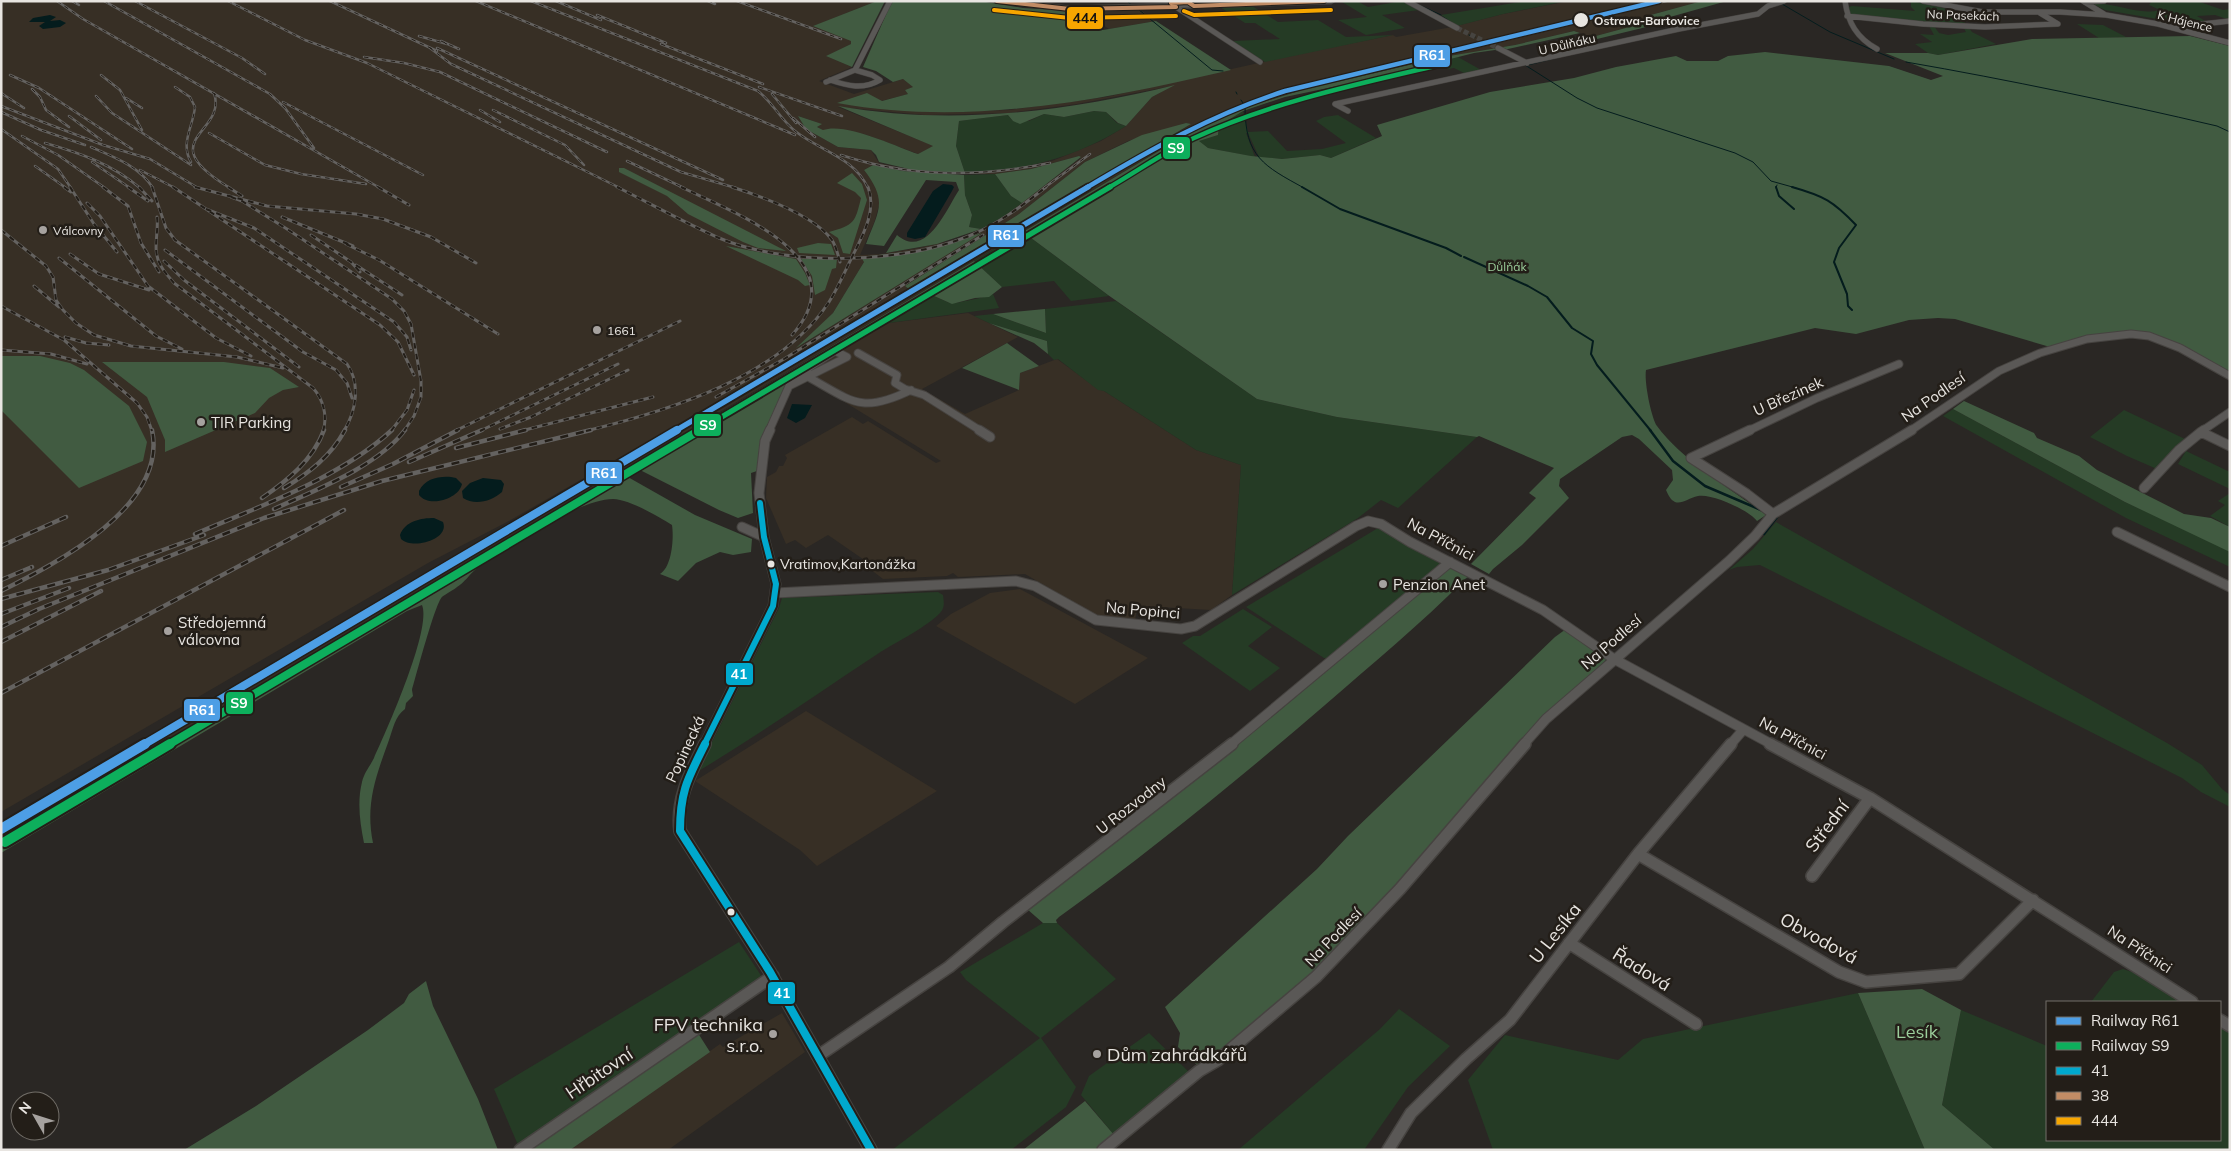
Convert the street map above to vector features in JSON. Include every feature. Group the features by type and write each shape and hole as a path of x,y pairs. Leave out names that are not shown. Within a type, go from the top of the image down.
{"street":[{"path":"855,70 872,75 880,80 872,85 860,88 828,81 855,70 890,1"},
{"path":"995,1 1070,9 1331,1"},
{"path":"1407,1 1457,28"},
{"name":"U Důlňáku","path":"1348,111 1336,104 1679,29 1758,14 1768,6 1784,1"},
{"path":"1845,1 1846,16 1850,25 1858,36 1877,50"},
{"name":"Na Pasekách","path":"1923,1 1983,12 2060,12 2106,16"},
{"path":"2084,2 2104,1"},
{"path":"2084,2 2106,16"},
{"path":"1176,7 1260,62"},
{"name":"Na Pasekách","path":"1846,16 1923,24 1985,27 2058,24 2040,13"},
{"name":"K Hájence","path":"2106,16 2172,28 2230,43"},
{"path":"2172,28 2230,21"},
{"name":"U Důlňáku","path":"1498,48 1528,63"},
{"name":"Na Podlesí","path":"1103,1150 1199,1071 1218,1060 1316,977 1400,889 1546,719 1614,658 1729,561 1755,536 1773,514 1933,417 1984,379 2060,346 2096,338 2132,334 2148,336 2166,341 2230,376"},
{"name":"Popinecká","path":"810,378 847,357 835,352 810,366 789,386 765,441 759,493 764,537 776,584 773,606 685,784 678,808 680,831 773,976 871,1150"},
{"path":"858,353 897,375 895,383 905,389 924,395 990,437"},
{"name":"U Březinek","path":"1773,514 1747,494 1691,458 1817,398 1899,364"},
{"path":"789,386 810,378 847,399 861,403 884,400 911,390"},
{"path":"2144,488 2179,450 2230,412"},
{"path":"2201,432 2230,446"},
{"name":"Na Příčnici","path":"1368,521 1381,524 1543,610 1614,658 1870,798 2190,1001"},
{"name":"Na Popinci","path":"774,593 1016,581 1035,586 1096,620 1181,629 1195,626 1356,526 1368,521"},
{"path":"742,527 764,537"},
{"path":"2117,532 2230,586"},
{"name":"U Rozvodny","path":"818,1056 949,967 1003,922 1186,782 1450,562"},
{"name":"U Lesíka","path":"1388,1150 1411,1113 1466,1059 1510,1020 1638,854 1743,730"},
{"name":"Střední","path":"1812,876 1870,798"},
{"name":"Obvodová","path":"1638,854 1839,972 1866,982 1959,974 2033,900"},
{"name":"Řadová","path":"1569,943 1696,1024"},
{"name":"Hřbitovní","path":"520,1150 773,976"}],"shaded area":[{"path":"1,1 877,1 814,26 851,40 851,44 827,56 852,67 819,81 854,94 903,79 914,87 905,90 909,94 881,101 838,103 941,112 1009,110 1106,97 1294,55 1393,35 1396,37 1452,27 1503,14 1569,1 1702,1 1647,16 1633,26 1592,37 1574,31 1515,45 1443,57 1285,95 1247,107 1213,121 1155,153 1,840 1,823 722,399 507,522 428,563 1,812","holes":["1172,86 1152,97 1126,126 1101,141 1052,161 996,172 941,172 902,168 879,163 871,150 838,147 806,129 798,116 821,124 817,127 823,130 864,134 918,154 934,146 838,107 925,115 1009,113 1077,104","1186,123 1190,125 909,288 905,286 1019,214 1085,162 1128,141","1079,156 1081,158 1003,217 981,229 954,240 918,248 882,254 860,255 874,223 881,199 875,184 864,170 873,165 940,174 995,174 1031,169","979,234 800,346 833,313 864,262 941,246"]},
{"path":"1139,9 1156,21 1109,29 1081,11"},
{"path":"968,313 1018,337 922,389 965,414 1019,390 1020,373 1057,359 1098,389 1196,450 1241,465 1232,595 1211,610 1143,606 1143,608 1137,608 1135,621 1101,618 1025,574 958,577 953,573 947,576 883,579 870,569 873,566 828,535 806,548 795,540 786,544 766,498 767,477 776,472 779,466 783,466 787,458 785,455 852,417 863,424 868,421 936,463 941,461 797,373 881,324"},
{"path":"1020,589 1148,658 1075,704 936,626 951,614 990,593"},
{"path":"806,711 937,791 817,866 800,850 695,781"},
{"name":"FPV technika s.r.o.","path":"782,1013 805,1052 668,1150 570,1150 720,1044 723,1047"}],"green space":[{"path":"877,1 885,1 852,67 826,56 851,44 851,41 813,26"},
{"path":"892,1 980,1 1023,8 1075,11 1095,27 1103,30 1156,21 1231,70 1134,91 1036,107 937,112 887,110 837,103 867,93 882,101 908,94 905,90 913,87 903,79 893,82 876,71 863,67"},
{"path":"1357,1 1368,7 1402,1 1419,10 1382,15 1405,28 1366,35 1338,20 1367,17 1342,2"},
{"path":"1526,1 1566,1 1457,26 1441,15"},
{"path":"1702,1 1727,1 1670,17 1667,22 1593,40 1584,36 1592,37 1633,26 1647,16"},
{"path":"1911,1 1944,8 1967,24 1928,23 1849,14 1849,7 1852,6 1915,11 1911,7"},
{"path":"2152,1 2197,1 2223,10 2230,9 2230,20 2215,15 2197,16 2207,22 2186,24 2105,10 2093,4 2143,11 2160,10 2149,5"},
{"path":"1252,6 1278,22 1318,20 1346,37 1393,35 1265,62 1233,41 1280,39 1255,23 1245,23 1220,7"},
{"path":"2077,24 2103,25 2126,37 2099,38"},
{"path":"1929,26 1934,26 1939,33 1948,35 1966,32 1963,27 1969,28 1972,32 1996,44 1938,55 1928,53 1915,44 1932,42 1920,34 1934,35"},
{"name":"Důlňák","path":"1574,31 1580,33 1499,51 1474,53 1380,77 1285,97 1243,111 1219,126 1218,135 1199,141 1208,148 1251,156 1282,159 1320,155 1331,158 1382,136 1377,125 1490,92 1574,78 1616,67 1676,56 1687,61 1718,61 1728,56 1765,52 1889,66 1931,80 1943,76 1885,53 1928,53 1938,55 2032,39 2190,36 2230,46 2230,374 2136,332 2084,337 2050,347 1955,319 1938,318 1909,320 1856,334 1815,328 1646,370 1648,399 1652,415 1657,426 1667,439 1694,463 1766,515 1757,521 1738,507 1712,497 1698,496 1680,502 1673,501 1666,490 1673,480 1672,470 1639,439 1632,435 1622,437 1560,479 1559,486 1569,498 1522,545 1489,574 1471,564 1536,498 1529,493 1554,468 1479,436 1337,417 1257,399 1108,295 1023,232 1189,133 1247,107 1302,90 1443,57 1515,45"},
{"path":"1458,57 1483,71 1466,74 1454,68 1448,69 1436,62"},
{"path":"1175,85 1152,97 1126,126 1118,123 1106,112 1094,111 1064,117 1044,114 1020,124 1013,121 1008,115 959,121 956,146 965,173 913,170 879,162 871,150 838,147 806,129 798,116 822,124 817,127 823,130 832,128 857,132 918,154 933,146 838,106 880,112 923,115 1008,113 1092,102"},
{"path":"1094,111 1106,112 1117,123 1126,126 1087,147 1048,161 1029,166 965,173 956,146 959,121 1008,115 1013,121 1029,121 1044,114 1064,117"},
{"path":"1243,111 1248,132 1268,131 1287,151 1322,149 1346,143 1316,121 1324,117 1338,115 1376,138 1331,158 1320,155 1282,159 1259,157 1248,133 1246,133 1255,157 1208,148 1198,141 1218,135 1219,126"},
{"path":"1186,123 1191,124 909,289 905,286 1019,214 1085,162 1142,135"},
{"path":"1081,157 1022,203 1011,196 995,174 1031,169"},
{"path":"873,165 903,171 964,175 965,195 972,215 969,227 981,229 937,244 886,253 897,235 907,241 917,241 926,237 941,220 959,190 956,182 926,180 884,246 866,244 879,206 876,190 864,170"},
{"path":"619,168 624,168 786,251 758,248 743,242 688,214 667,196 619,172"},
{"path":"852,173 862,184 867,200 850,254 843,253 838,238 829,232 849,225 857,213 861,198 855,192 837,183"},
{"path":"995,174 1011,196 1022,203 1003,217 981,229 969,227 972,215 965,195 964,175"},
{"path":"1023,232 1109,296 1071,301 1054,281 1002,287 974,261"},
{"path":"982,233 796,348 833,313 864,262 861,257 921,250"},
{"path":"818,243 831,244 835,255 799,253 797,248"},
{"path":"726,246 796,259 810,285 805,286 798,280"},
{"path":"801,259 837,259 836,268 832,269 825,290 815,295 812,276"},
{"path":"974,261 1002,287 989,297 975,298 952,304 932,295 810,367 789,387 764,449 759,451 757,471 751,473 753,513 738,518 642,471 638,462"},
{"path":"993,294 999,308 881,324 933,295 946,302 954,303"},
{"path":"1116,301 1257,399 1337,417 1477,437 1398,508 1381,500 1358,518 1232,595 1241,465 1196,450 1104,391 1098,390 1058,359 1054,360 1048,354 1047,341 989,323 974,316 993,314 1046,333 1045,309"},
{"path":"1045,309 1046,333 993,314"},
{"path":"989,323 1047,341 1048,354 1034,343"},
{"path":"1007,343 1039,366 1020,373 1019,390 962,368"},
{"path":"1,356 40,356 70,363 84,370 129,406 147,442 143,461 79,488 1,410"},
{"path":"102,362 224,362 270,368 299,387 283,390 269,398 255,413 165,452 165,440 147,397"},
{"path":"1964,401 2034,433 2037,438 2079,456 2097,470 2184,514 2211,518 2230,527 2230,552 2125,502 1953,409"},
{"path":"1953,409 2125,502 2225,548 2230,552 2230,567 2126,518 1943,416"},
{"path":"2124,410 2185,439 2157,469 2090,437"},
{"path":"2186,451 2230,472 2230,489 2178,464"},
{"path":"619,472 695,515 752,539 751,552 733,555 720,552 696,563 678,581 660,574 670,559 673,537 672,525 635,505 613,499 581,507 562,516 505,549 476,569 460,585 442,597 439,602 412,690 413,696 406,703 405,709 395,723 376,778 370,816 373,843 364,843 360,820 360,790 364,776 374,758 406,681 420,635 423,617 422,605 407,611 1,853 1,840"},
{"path":"2230,493 2230,527 2210,516 2225,505 2218,501"},
{"path":"1776,522 2167,743 2202,765 2222,789 2230,795 2230,807 2201,792 2182,778 1760,565 1737,567 1729,570 1753,549"},
{"path":"1378,528 1439,561 1440,567 1331,658 1324,658 1246,607"},
{"path":"1450,567 1471,575 1293,733 1194,814 1059,917 1056,920 1057,923 1043,923 1027,909 1278,712"},
{"path":"938,592 943,595 942,611 917,631 881,652 697,772 779,608 782,598"},
{"path":"1243,609 1272,627 1248,646 1280,668 1250,691 1182,643 1193,636 1200,636"},
{"path":"1566,629 1608,658 1547,717 1418,862 1316,970 1214,1057 1199,1067 1178,1047 1180,1033 1165,1007 1317,869 1348,836 1555,637"},
{"path":"1043,923 1057,923 1116,979 1041,1038 1076,1087 1066,1107 1011,1150 892,1150 1040,1038 966,980 960,972"},
{"path":"739,942 762,977 518,1145 494,1089"},
{"path":"2123,969 2138,974 2180,1001 2092,1001 2114,972"},
{"path":"426,981 433,1006 478,1099 498,1150 184,1150 256,1106 368,1030 404,1003 409,994"},
{"name":"Lesík","path":"1922,989 1961,1010 1942,1105 1995,1150 1925,1150 1858,993"},
{"path":"1858,993 1925,1150 1493,1150 1468,1080 1505,1035 1618,1060 1643,1039"},
{"path":"1399,1009 1450,1046 1408,1087 1364,1150 1238,1150 1380,1029"},
{"path":"1961,1010 2046,1046 2046,1141 2221,1141 2221,1028 2230,1033 2230,1150 1995,1150 1942,1105"},
{"path":"696,1030 710,1052 570,1150 515,1150"},
{"path":"1149,1033 1190,1073 1115,1136 1081,1095 1089,1076"},
{"path":"1085,1101 1115,1136 1098,1150 1023,1150"}],"water":[{"path":"50,15 56,17 50,21 60,20 66,23 60,27 43,29 39,26 45,22 29,22 33,18"},
{"path":"943,184 954,187 925,237 915,239 907,237 907,233 933,191"},
{"path":"792,404 812,405 805,418 796,423 787,418"},
{"path":"441,477 456,478 462,484 460,489 450,498 430,501 419,495 419,491 428,481"},
{"path":"483,478 501,480 504,484 502,492 493,498 478,502 463,498 462,491 470,483"},
{"path":"434,518 443,522 444,528 436,538 413,544 401,539 402,530 410,523"}],"waterway":[{"path":"1127,1 1134,7"},
{"path":"1415,3 1441,15"},
{"path":"1782,4 1830,32 1894,59"},
{"path":"1138,9 1212,70 1223,71"},
{"path":"1443,17 1451,22"},
{"path":"1469,35 1475,37"},
{"path":"1528,65 1556,58"},
{"path":"1906,62 2101,100 2217,126 2230,132"},
{"path":"1525,65 1577,98 1597,108 1735,153 1753,162 1771,181 1796,188"},
{"path":"1245,107 1246,124 1253,149 1268,166 1304,188"},
{"path":"1302,187 1340,209 1446,248 1461,256"},
{"path":"1792,187 1827,200 1841,210 1856,225 1839,248 1834,262 1847,294 1848,306 1852,310"},
{"path":"1776,188 1779,196 1794,209"},
{"path":"1464,257 1528,286 1547,297 1572,328 1593,341 1591,354 1597,365 1651,431"},
{"path":"1650,430 1673,461 1705,486 1761,510"},
{"path":"1764,534 1777,517"}],"tunnel":[{"path":"1457,28 1498,48"}],"railway":[{"path":"57,1 83,19 214,94"},
{"path":"72,1 79,5"},
{"path":"104,1 270,94 285,108 314,148"},
{"path":"135,1 242,58 265,74"},
{"path":"228,1 305,40 367,63 620,188"},
{"path":"330,1 437,51"},
{"path":"476,1 795,135"},
{"path":"531,1 758,91 790,127 805,138 836,155 854,169 862,177 868,188"},
{"path":"556,1 601,20"},
{"path":"708,1 715,4"},
{"path":"737,1 841,39"},
{"path":"1433,57 1666,1"},
{"path":"597,15 666,43"},
{"path":"419,36 447,44"},
{"path":"441,41 459,49"},
{"path":"661,44 763,84"},
{"path":"430,48 451,64 681,172 736,188"},
{"path":"437,48 723,180"},
{"path":"364,57 404,63 440,72 607,152"},
{"path":"10,75 39,88 132,149"},
{"path":"101,75 120,90 142,130"},
{"path":"175,87 190,97 195,107 187,142 188,155 191,162"},
{"path":"759,87 842,116"},
{"path":"32,89 40,97 46,110 69,127"},
{"path":"1,93 24,108"},
{"path":"214,94 380,188"},
{"path":"214,94 215,107 211,118 193,147 195,158 207,172 230,188"},
{"path":"772,94 796,123"},
{"path":"96,96 112,113 191,165"},
{"path":"126,98 142,108"},
{"path":"283,102 423,175"},
{"path":"1,106 103,145 150,159 197,188"},
{"path":"480,110 500,122"},
{"path":"493,110 565,145 584,165"},
{"path":"1,112 41,130 85,145"},
{"path":"69,116 101,140"},
{"path":"793,118 815,137"},
{"path":"1,129 58,169 71,188"},
{"path":"209,133 265,165 301,174 366,184"},
{"path":"22,136 58,155 105,188"},
{"path":"45,143 95,160 118,172 140,188"},
{"path":"91,147 133,168 153,188"},
{"path":"1044,188 1090,154"},
{"path":"841,155 893,168 945,173 997,171 1050,163"},
{"path":"627,161 684,188"},
{"path":"92,162 130,188"},
{"path":"35,166 66,188"},
{"path":"140,170 175,188"},
{"path":"64,187 71,192"},
{"path":"70,187 94,224 117,252"},
{"path":"103,187 128,206 141,243 159,272"},
{"path":"128,187 148,201"},
{"path":"152,187 166,228 175,240 347,364 354,380 355,398 352,415 344,431"},
{"path":"173,187 206,209"},
{"path":"228,187 242,196"},
{"path":"378,187 409,205"},
{"path":"617,187 719,238 747,247 795,256"},
{"path":"681,187 731,210 758,225 782,242 795,256"},
{"path":"732,187 786,208 813,222 832,240 839,258"},
{"path":"852,258 868,222 871,205 868,187"},
{"path":"852,258 878,257 910,252 969,236 1019,208 1046,187"},
{"path":"140,188 152,201"},
{"path":"197,188 267,206 356,214 383,219 431,237 476,263"},
{"path":"231,197 242,201 287,229 392,299 404,311 411,324 421,381 421,397 414,416 404,431"},
{"path":"87,203 100,216 148,286 216,338 251,356"},
{"path":"206,209 254,228 394,322 407,337 411,350"},
{"path":"206,209 380,325 398,342 414,375"},
{"path":"157,217 156,253 166,274 174,283 313,388 324,408 325,420 323,431"},
{"path":"282,217 353,246"},
{"path":"1,230 46,266 53,277 56,300 76,323 94,335 131,346 237,357 283,368"},
{"path":"311,235 351,262 360,272"},
{"path":"716,397 784,359 983,235"},
{"path":"346,244 379,260 498,334"},
{"path":"165,250 303,352 336,370 347,383 352,398"},
{"path":"70,254 99,274 149,290"},
{"path":"792,335 809,308 811,283 801,262 795,256"},
{"path":"795,256 839,258"},
{"path":"59,258 156,336 182,349"},
{"path":"839,258 852,258"},
{"path":"839,258 840,262"},
{"path":"586,431 652,413 686,401 752,371 782,351 808,328 829,302 852,258"},
{"path":"164,261 184,280 299,367"},
{"path":"356,265 402,295"},
{"path":"34,286 59,307"},
{"path":"1,306 64,340 137,403 147,417 152,431"},
{"path":"455,431 680,321"},
{"path":"65,337 86,343 109,345"},
{"path":"1,350 51,354 87,364"},
{"path":"480,431 618,364"},
{"path":"500,429 531,417 628,370"},
{"path":"391,431 407,410 414,390"},
{"path":"521,431 653,397"},
{"path":"262,498 299,468 313,451 324,430"},
{"path":"284,488 319,463 333,448 345,430"},
{"path":"274,509 362,466 393,443 405,430"},
{"path":"341,487 393,464 458,430"},
{"path":"409,462 482,430"},
{"path":"456,448 526,430"},
{"path":"1,627 39,609 264,518 382,481 591,430"},
{"path":"1,591 78,548 104,528 126,507 143,483 152,458 152,431"},
{"path":"195,534 324,477 348,463 391,431"},
{"path":"1,693 344,510"},
{"path":"1,546 66,517"},
{"path":"1,599 108,570 204,535"},
{"path":"1,580 32,567"},
{"path":"1,614 69,588"},
{"path":"1,642 101,591"}],"rail line":[{"name":"R61","path":"1,829 1182,133 1232,110 1285,91 1659,1"},
{"name":"S9","path":"5,842 1191,139 1250,115 1311,96 1435,66"}],"transit line":[{"name":"38","path":"997,1 1070,9 1176,7"},
{"name":"38","path":"1176,7 1171,3 1188,2 1194,6 1324,1"},
{"name":"444","path":"994,10 1070,18 1176,16"},
{"name":"444","path":"1184,11 1194,15 1331,10"},
{"name":"41","path":"760,503 764,537 776,584 773,606 685,784 680,807 680,831 770,972 871,1150"}],"place":[{"name":"Ostrava-Bartovice","path":"1581,20"},
{"name":"Válcovny","path":"43,230"},
{"name":"1661","path":"597,330"},
{"name":"TIR Parking","path":"201,422"},
{"name":"Vratimov,Kartonážka","path":"771,564"},
{"name":"Penzion Anet","path":"1383,584"},
{"name":"Středojemná válcovna","path":"168,631"},
{"name":"FPV technika s.r.o.","path":"773,1034"},
{"name":"Dům zahrádkářů","path":"1097,1054"}]}
